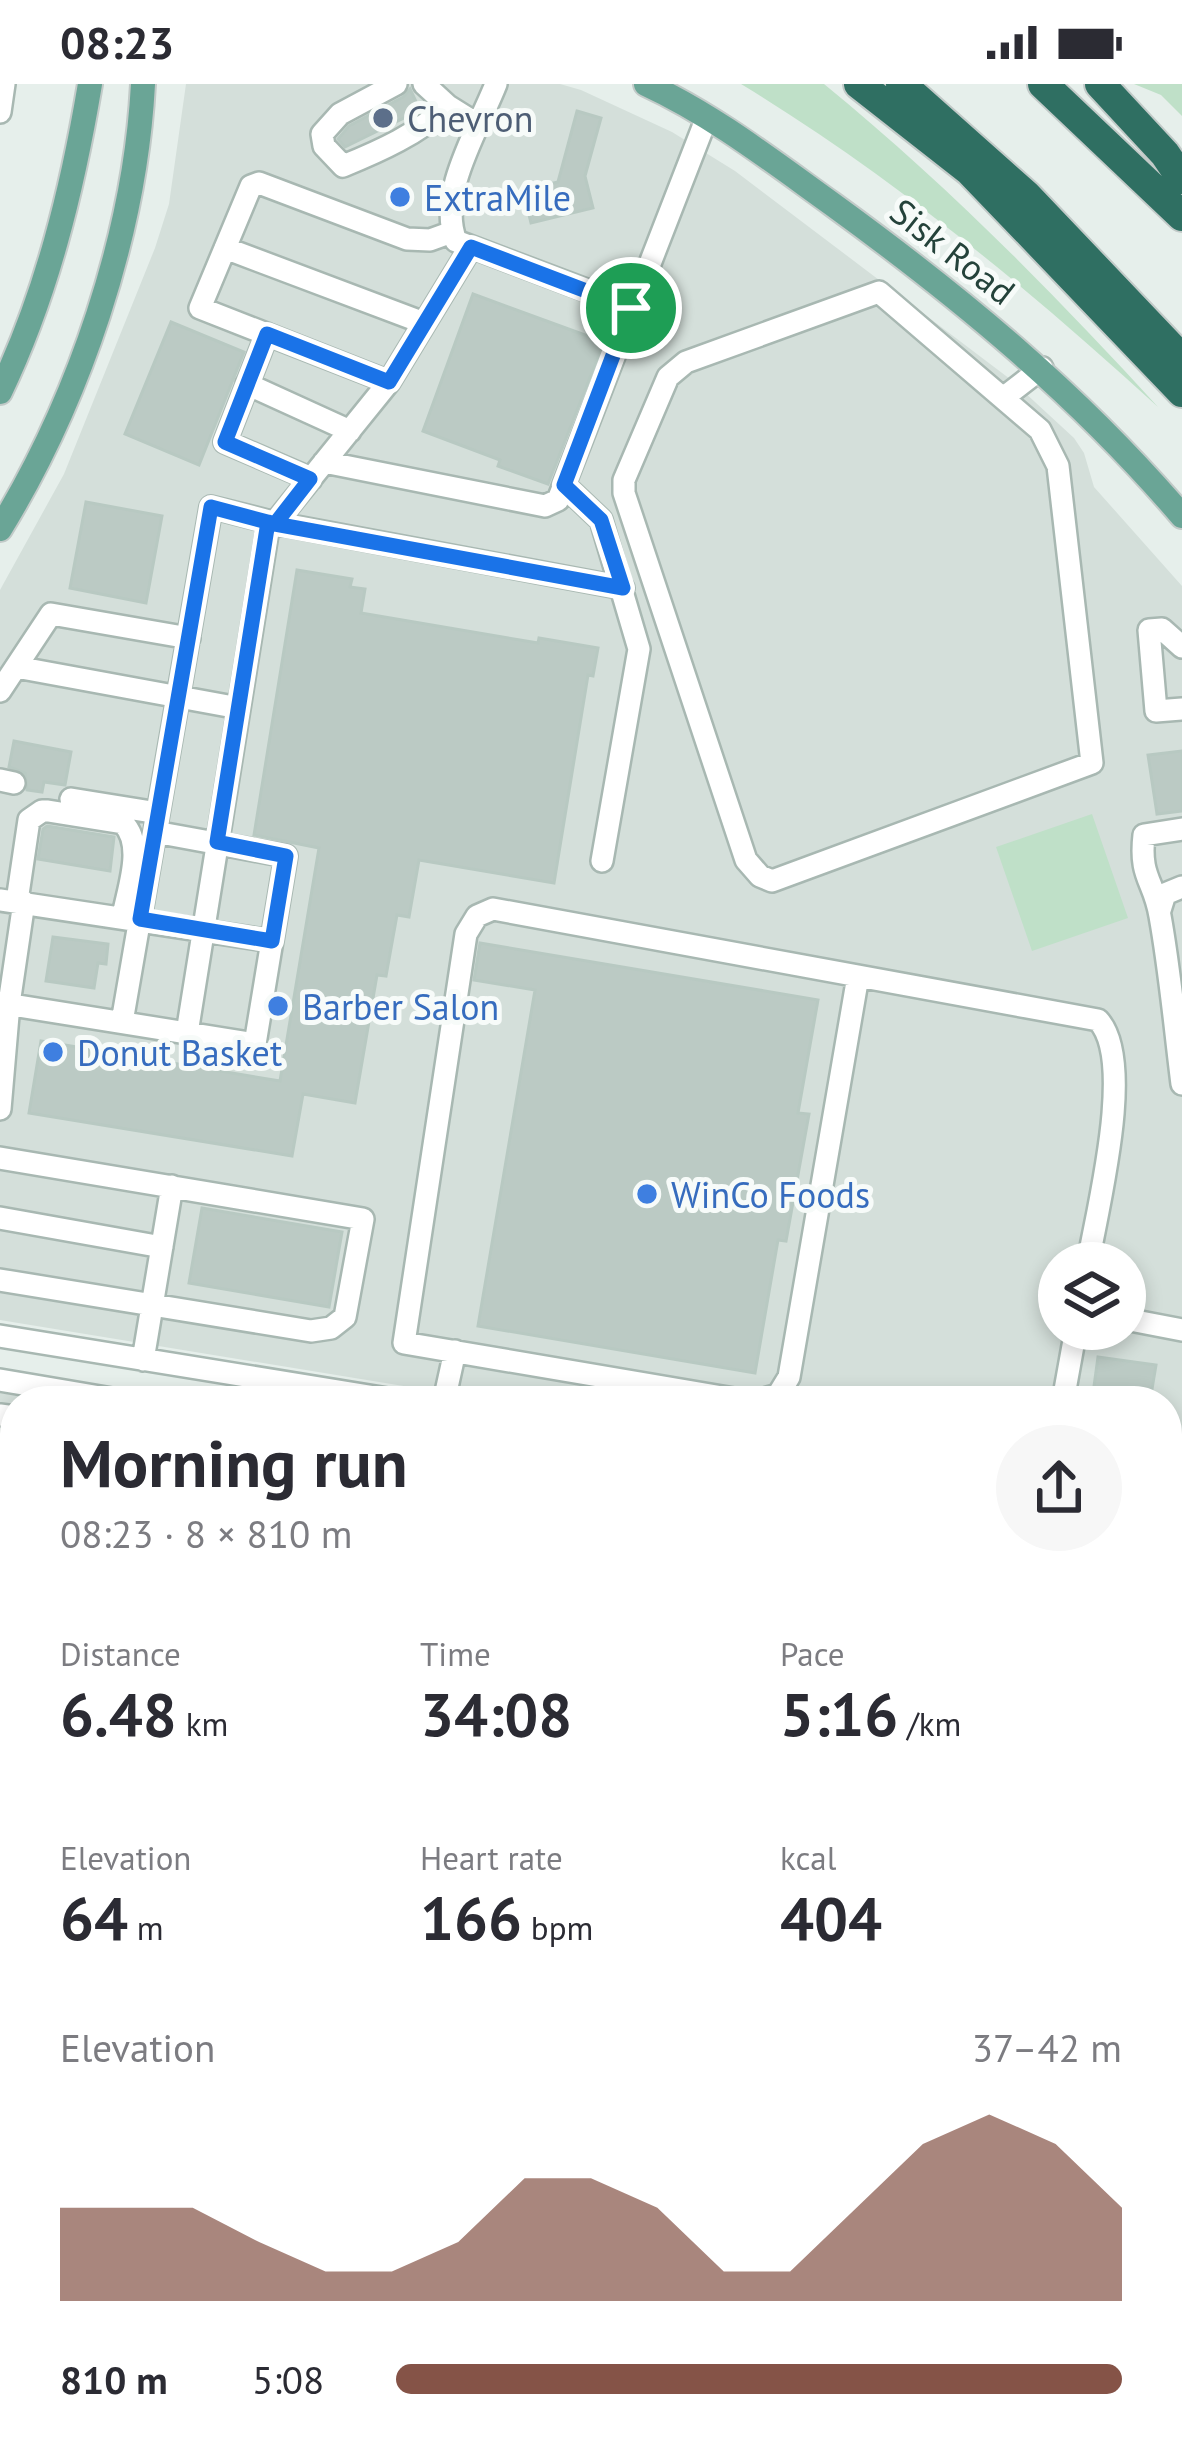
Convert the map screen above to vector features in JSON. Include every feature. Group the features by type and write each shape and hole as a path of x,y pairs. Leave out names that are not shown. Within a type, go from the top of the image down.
{"highway":[{"path":"859,84 970,171 1182,392"},
{"path":"901,84 1027,196 1182,359"},
{"path":"1043,84 1182,216"},
{"path":"1100,84 1166,154 1182,178"}],"main road":[{"path":"0,392 56,249 90,84"},
{"path":"0,529 43,449 106,290 136,163 143,84"},
{"name":"Sisk Road","path":"646,84 707,117 895,249 1042,368 1182,516"}],"street":[{"path":"0,112 4,84"},
{"path":"396,84 340,114 322,134 324,146 343,166 433,121 448,106"},
{"path":"424,84 480,126"},
{"path":"496,84 449,198 456,241 631,308"},
{"path":"267,334 225,442 318,470 545,506 558,500 707,117"},
{"path":"389,382 200,308 251,186 259,183 407,239 430,240 452,232"},
{"path":"188,1033 272,523 389,382 471,247"},
{"path":"225,248 424,323"},
{"path":"880,292 1003,398 1040,430 1058,466 1092,764 772,881 760,876 746,860 624,493 627,469 668,377 686,362 880,292"},
{"path":"1003,398 1042,368"},
{"path":"248,384 350,431"},
{"path":"564,485 601,520 639,649 602,861"},
{"path":"132,917 157,822 211,507 272,523 623,588"},
{"path":"0,691 51,614 189,638"},
{"path":"1182,646 1162,629 1149,630 1156,711 1182,709"},
{"path":"16,667 239,708"},
{"path":"4,1004 255,1044 286,856 217,842 71,799"},
{"path":"0,1109 14,901 29,820 42,811 123,824 129,829 135,845 122,1022"},
{"path":"1182,829 1144,835 1142,871 1160,910 1182,1084"},
{"path":"1160,910 1165,894 1182,887"},
{"path":"14,901 272,941"},
{"path":"657,1386 404,1343 466,934 477,916 493,909 1098,1020 1108,1030 1114,1112 1092,1242"},
{"path":"784,1386 789,1377 858,976"},
{"path":"0,1158 363,1219 345,1317 331,1328 311,1331 0,1280"},
{"path":"143,1360 172,1186"},
{"path":"0,1218 162,1246"},
{"path":"1146,1323 1182,1330"},
{"path":"0,1336 306,1386"},
{"path":"1066,1386 1072,1350"},
{"path":"447,1386 454,1352"},
{"path":"0,1380 35,1386"}],"shaded area":[{"path":"186,84 560,84 581,90 672,132 735,171 1010,379 1074,438 1094,487 1182,586 1182,1386 403,1386 0,1320 0,590 64,474 169,204"}],"green space":[{"path":"741,84 824,84 997,240 1158,407 957,235 851,156"},
{"path":"1134,84 1182,84 1182,116 1161,95"},
{"path":"1092,814 1128,918 1032,951 996,847"}],"building":[{"path":"410,89 420,110 345,147 338,139 349,126"},
{"path":"577,111 601,118 585,176 593,208 531,223 523,190 558,182"},
{"path":"473,294 604,342 548,484 423,431"},
{"path":"171,322 244,352 199,465 125,434"},
{"path":"86,502 162,516 146,603 70,588"},
{"path":"297,570 352,579 350,587 365,589 361,613 538,643 539,638 598,648 593,676 588,675 554,883 419,860 409,917 397,915 386,976 377,975 355,1103 303,1094 292,1156 29,1113 41,1041 280,1081 319,848 254,835"},
{"path":"14,741 71,752 65,785 44,782 42,792 27,790 25,773 9,767"},
{"path":"1182,751 1182,811 1157,814 1148,755"},
{"path":"47,826 114,837 110,871 38,859"},
{"path":"53,937 108,944 106,964 98,963 94,988 46,981"},
{"name":"WinCo Foods","path":"480,943 818,1000 798,1113 809,1114 786,1241 778,1240 755,1373 478,1326 535,990 474,980"},
{"path":"202,1208 342,1232 329,1307 189,1283"},
{"path":"1098,1357 1156,1365 1152,1386 1094,1386"}],"place":[{"name":"Chevron","path":"383,118"},
{"name":"ExtraMile","path":"400,197"},
{"name":"Barber Salon","path":"278,1006"},
{"name":"Donut Basket","path":"53,1052"},
{"name":"WinCo Foods","path":"647,1194"}],"route":[{"path":"631,308 471,247 389,382 267,334 225,442 310,479 275,524 268,522 217,842 286,856 272,941 140,919 211,507 275,524 623,588 601,520 564,485 631,308"}]}
